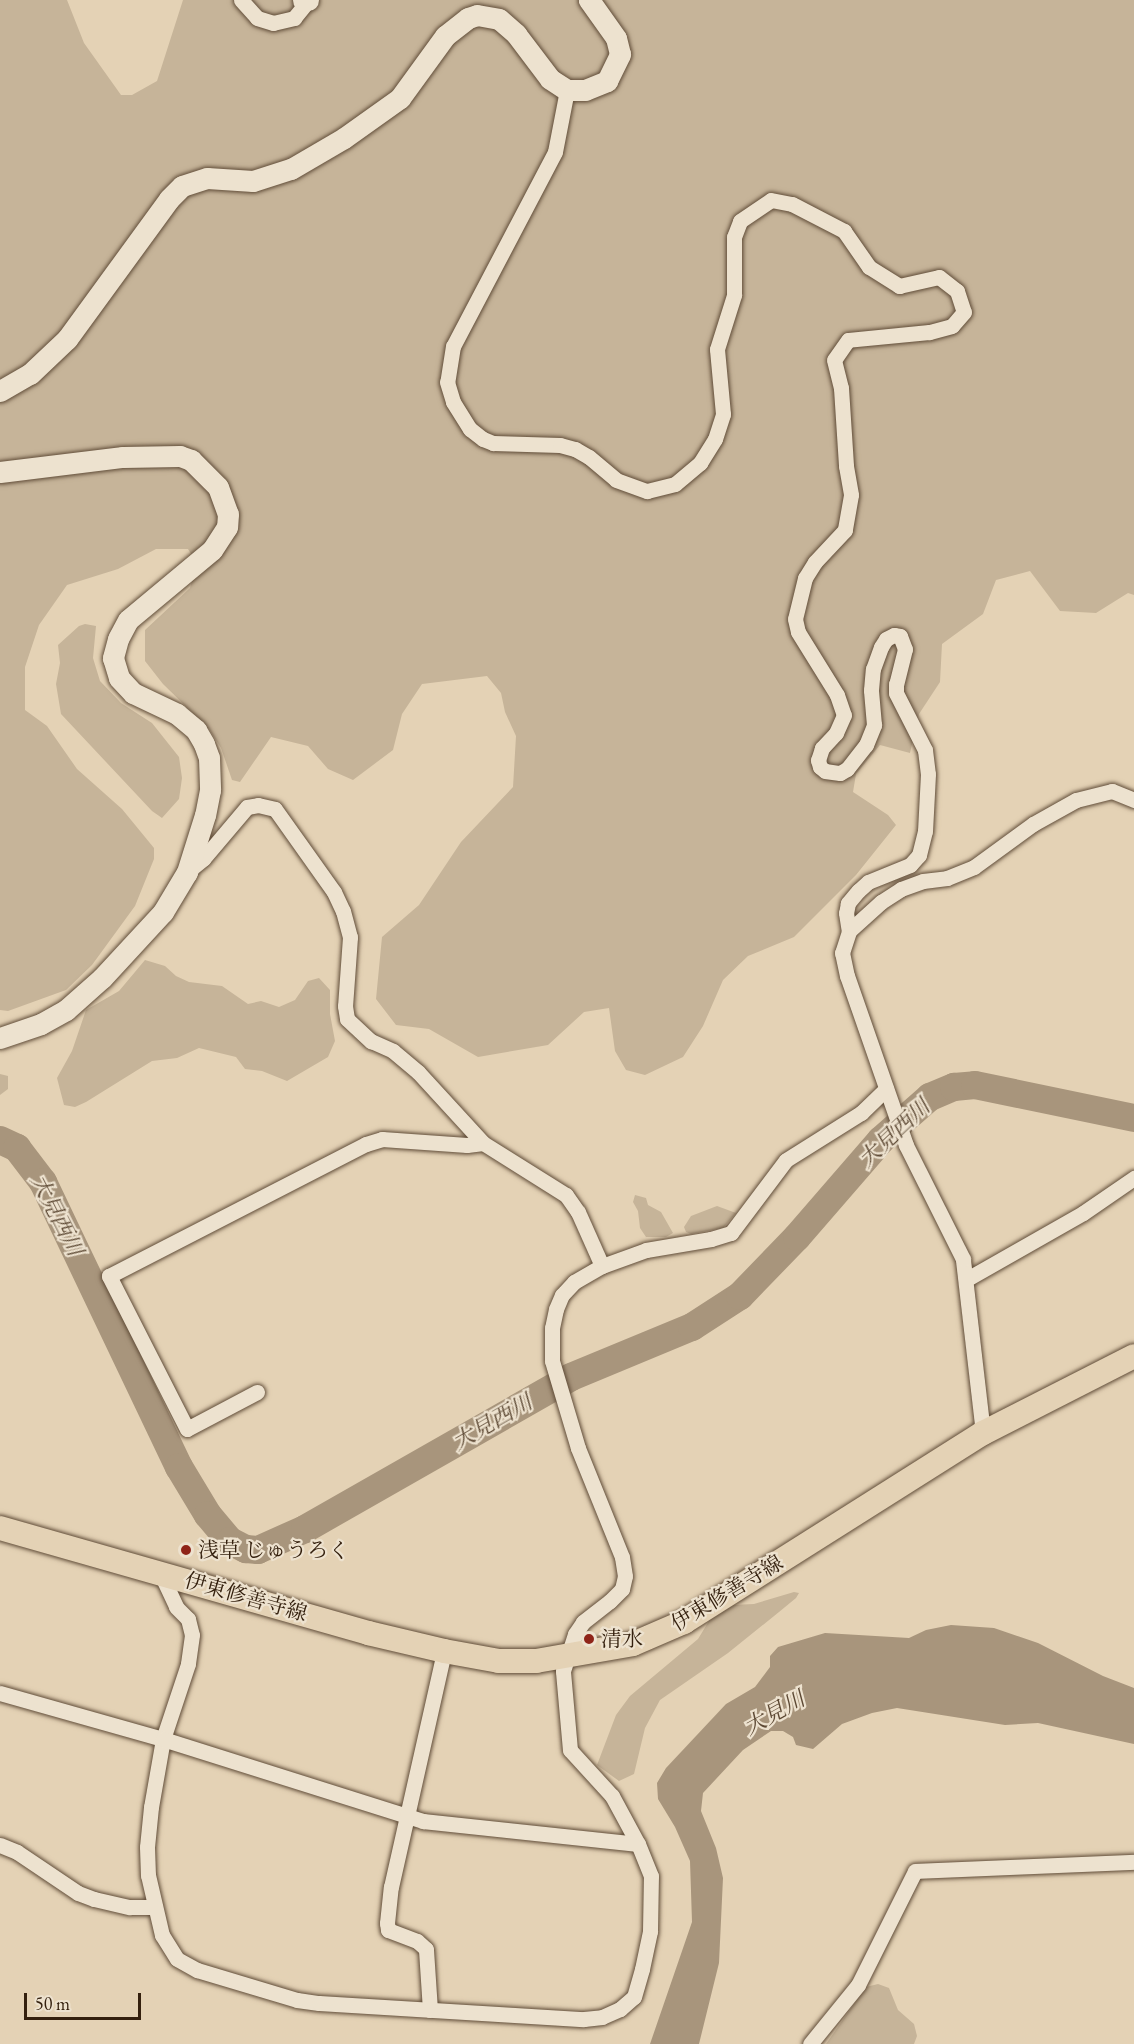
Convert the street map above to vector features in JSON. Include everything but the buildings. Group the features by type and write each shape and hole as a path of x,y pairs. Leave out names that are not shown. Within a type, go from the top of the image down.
{"main road":[{"name":"伊東修善寺線","path":"0,1528 368,1632 444,1651 499,1661 536,1661 633,1644 684,1622 983,1432 1134,1356"}],"street":[{"path":"242,0 257,18 273,23 294,18 306,1"},
{"path":"0,391 30,374 67,339 169,199 182,186 207,178 253,181 291,169 344,138 400,98 445,36 468,18 477,15 499,20 516,34 550,79 567,90 585,90 607,81 620,54 616,38 589,0"},
{"path":"567,90 555,152 460,328 451,355 447,382 453,402 470,429 483,439 493,443 560,445 574,449 589,457 616,480 647,491 675,484 700,463 715,439 723,414 717,349 734,295 734,237 740,221 771,200 792,204 844,231 869,267 899,286 939,278 957,291 964,312 952,326 929,332 848,340 834,360 841,388 850,495 845,530 815,562 805,578 795,619 798,632 837,695 844,715 836,733 822,748 818,759 820,767 825,771 840,773 847,769 866,745 874,725 871,690 873,669 886,639 894,635 900,636 905,649 896,684 896,693 925,750 928,774 926,831 919,855 910,865 868,882 848,903 846,913 849,931 842,953 847,976 906,1145 963,1259 983,1432"},
{"path":"0,472 123,457 165,455 191,459 218,487 228,514 227,527 221,540 128,620 118,639 113,658 119,678 133,693 177,714 196,730 209,758 210,790 205,815 186,872 163,912 102,978 66,1010 41,1024 0,1038"},
{"path":"849,931 881,902 901,889 947,878 974,867 1055,810 1096,794 1112,791 1134,800"},
{"path":"186,872 203,859 247,807 258,805 275,809 334,892 343,910 350,937 345,1006 347,1019 371,1041 393,1051 418,1072 483,1143 566,1195 578,1212 602,1266"},
{"path":"160,1572 176,1607 188,1619 192,1635 188,1664 164,1739 151,1807 147,1847 148,1875 168,1948 186,1966 297,2000 584,2019 602,2017 620,2009 634,1997 650,1931 651,1876 638,1844 612,1796 570,1750 563,1671 575,1634 583,1622 622,1589 624,1576 622,1557 578,1448 565,1407 552,1361 552,1328 562,1295 574,1282 602,1266 646,1250 711,1239 730,1233 786,1160 889,1095"},
{"path":"257,1392 187,1428 109,1276 366,1144 382,1139 468,1145 483,1143"},
{"path":"967,1278 1083,1213 1134,1178"},
{"path":"1110,1367 1134,1372"},
{"path":"430,2010 426,1949 417,1941 388,1930 387,1923 391,1887 444,1651"},
{"path":"0,1693 164,1739 423,1821 503,1832 638,1844"},
{"path":"0,1845 17,1852 86,1896 130,1907 155,1907"},
{"path":"810,2044 858,1985 915,1871 1134,1862"}],"shaded area":[{"path":"0,0 67,0 84,43 121,95 132,95 157,81 183,0 1134,0 1134,595 1128,593 1096,613 1060,611 1030,571 996,580 983,614 942,644 940,682 919,714 910,753 880,745 856,774 853,792 888,815 896,825 856,875 794,937 748,956 723,980 703,1026 683,1057 645,1075 626,1070 615,1051 609,1008 584,1012 548,1045 478,1057 429,1029 396,1025 376,999 382,937 419,905 461,842 513,787 516,736 505,712 501,693 487,676 422,684 402,714 393,750 353,780 328,769 308,746 271,737 240,782 232,780 221,748 209,729 163,684 145,661 145,630 190,588 197,563 188,549 156,549 118,569 67,585 39,625 25,667 25,710 47,726 77,769 122,809 154,848 154,859 135,906 92,965 66,990 8,1011 0,1010"},
{"path":"85,624 96,626 93,658 100,681 121,703 152,723 179,757 182,778 179,799 162,818 152,811 61,714 56,684 60,663 58,645 79,626"},
{"path":"145,960 165,966 176,976 189,982 222,986 248,1004 261,1001 279,1007 295,1000 308,981 319,978 330,990 330,1014 335,1041 328,1057 287,1081 262,1071 245,1069 236,1057 199,1048 177,1058 152,1061 86,1102 75,1107 64,1105 57,1078 72,1051 86,1010 119,991"},
{"path":"0,1074 8,1076 8,1089 0,1095"},
{"path":"635,1195 646,1198 648,1205 661,1212 673,1233 666,1237 646,1237 640,1228 638,1211 633,1202"},
{"path":"717,1206 736,1213 723,1228 691,1234 686,1232 684,1227 691,1216"},
{"path":"794,1592 799,1593 796,1598 779,1612 728,1653 660,1700 645,1728 634,1774 619,1781 597,1765 616,1715 630,1696 698,1639 712,1616 732,1605 754,1604"},
{"path":"878,1984 889,1988 898,2010 914,2024 917,2036 914,2044 826,2044 866,1987"}],"water":[{"name":"大見川","path":"951,1625 994,1628 1038,1643 1103,1676 1134,1688 1134,1744 1038,1723 1005,1725 897,1708 872,1713 842,1724 813,1749 796,1745 793,1737 783,1731 771,1731 743,1750 703,1793 701,1811 716,1848 723,1878 719,1963 699,2044 650,2044 692,1922 690,1861 675,1827 658,1799 657,1783 666,1768 726,1704 755,1687 770,1667 770,1656 778,1647 825,1633 909,1638 926,1630"}],"waterway":[{"name":"大見西川","path":"0,1140 17,1148 43,1182 179,1467 208,1515 230,1541 246,1549 258,1550 305,1529 571,1377 692,1327 740,1296 797,1237 881,1140 930,1097 954,1087 975,1085 1134,1118"}],"place":[{"name":"浅草 じゅうろく","path":"186,1550"},
{"name":"清水","path":"589,1639"}]}
